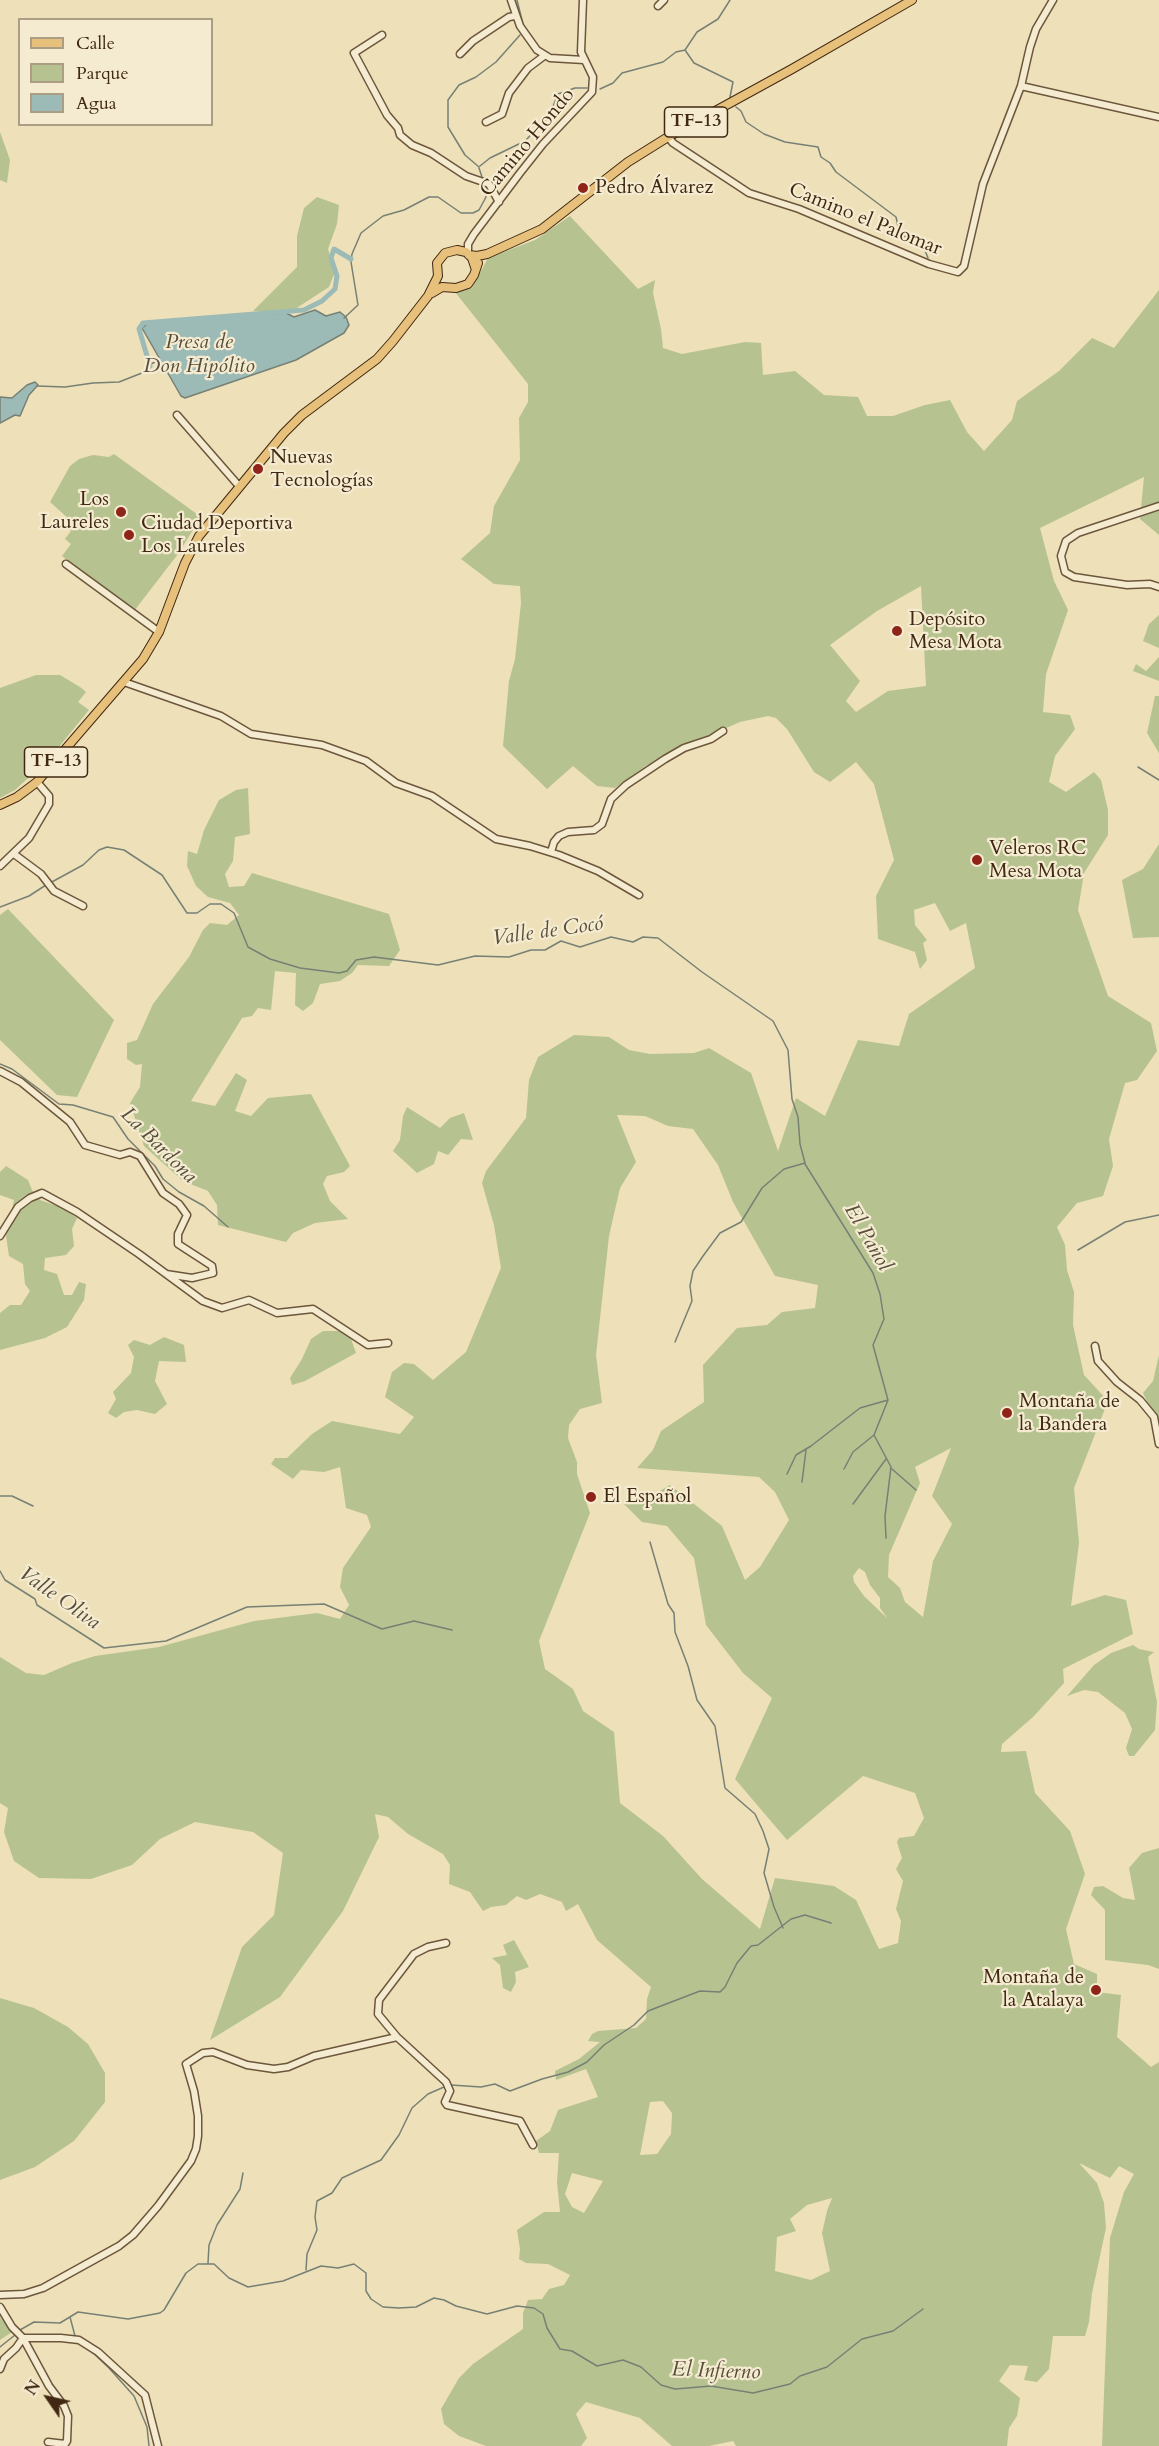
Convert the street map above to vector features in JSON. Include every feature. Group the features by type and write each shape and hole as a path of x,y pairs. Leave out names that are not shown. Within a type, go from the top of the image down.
{"main road":[{"name":"TF-13","path":"0,805 17,797 37,783 124,682 147,653 159,633 185,563 199,536 239,486 302,415 376,359 415,316 438,276 437,263 440,257 457,249 477,256 487,254 542,229 619,169 668,137 912,0"},
{"path":"468,254 475,267"},
{"name":"TF-13","path":"428,296 442,287 462,287 468,284 474,275 475,267 487,254"},
{"path":"438,276 445,285 450,287"}],"street":[{"path":"511,0 515,16 528,40 544,56 584,60"},
{"name":"Camino Hondo","path":"474,234 543,144 590,97 593,77 584,60 581,48 583,0"},
{"path":"658,6 663,0"},
{"name":"Camino el Palomar","path":"668,137 673,143 749,193 799,209 929,264 958,272 964,266 983,184 1021,86 1036,29 1053,0"},
{"path":"460,54 473,41 509,17 515,16"},
{"path":"382,35 354,53 400,135 412,145 431,153 466,176 489,184 499,201"},
{"path":"486,122 502,114 509,93 521,77 544,56"},
{"path":"1021,86 1159,117"},
{"path":"457,249 474,234"},
{"path":"468,254 468,244 474,234"},
{"path":"177,415 239,486"},
{"path":"1159,506 1078,533 1066,541 1061,556 1065,572 1074,577 1127,585 1150,584 1159,587"},
{"path":"66,564 159,633"},
{"path":"124,682 221,716 251,734 322,745 366,761 396,783 432,796 496,839 551,852 598,872 639,895"},
{"path":"551,852 559,836 568,832 594,830 602,824 611,799 626,785 684,748 711,740 723,731"},
{"path":"0,866 29,838 49,804 48,795 37,783"},
{"path":"14,854 41,874 54,891 83,906"},
{"path":"0,1071 21,1082 70,1122 85,1145 120,1155 130,1152 140,1156 163,1193 179,1204 187,1215 178,1234 178,1244 212,1266 213,1273 199,1276 166,1274"},
{"path":"0,1236 18,1207 42,1193 77,1212 203,1301 222,1308 249,1300 278,1313 313,1309 368,1345 388,1343"},
{"path":"1095,1346 1098,1360 1117,1382 1140,1400 1154,1418 1159,1444"},
{"path":"446,1943 428,1947 414,1954 379,2000 378,2014 397,2037 446,2082 450,2091 445,2102 447,2105 520,2121 533,2145"},
{"path":"0,2295 24,2294 43,2288 119,2246 133,2235 158,2206 191,2161 196,2149 198,2116 186,2064 202,2053 213,2052 248,2065 274,2069 288,2067 314,2056 397,2037"},
{"path":"0,2307 12,2327 23,2338 68,2416 65,2444 48,2442"},
{"path":"0,2368 4,2359 23,2338"},
{"path":"23,2338 79,2340 94,2349 145,2396 158,2446"}],"green space":[{"path":"0,132 10,160 7,183 0,180"},
{"path":"317,197 339,205 337,224 328,249 335,272 329,287 292,311 253,311 297,267 297,236 304,208"},
{"path":"570,216 638,289 655,280 653,293 663,348 682,354 745,342 761,343 763,375 795,371 824,395 858,397 867,416 893,416 925,405 950,400 967,432 984,451 1012,420 1017,401 1059,371 1092,338 1114,348 1159,290 1159,535 1140,519 1144,477 1040,528 1054,581 1068,610 1046,674 1043,712 1070,715 1075,729 1055,756 1049,782 1066,792 1094,772 1101,780 1108,810 1108,835 1084,873 1078,910 1108,996 1151,1023 1157,1051 1137,1080 1125,1083 1109,1139 1113,1166 1103,1196 1077,1203 1057,1227 1065,1245 1067,1270 1074,1292 1073,1325 1084,1375 1108,1401 1074,1488 1079,1543 1071,1606 1105,1595 1126,1600 1133,1634 1063,1669 1064,1683 1033,1717 1002,1744 1001,1752 1026,1751 1035,1793 1070,1831 1085,1874 1066,1929 1074,1964 1097,1974 1097,1992 1121,1995 1117,2037 1151,2067 1159,2062 1159,2446 1102,2446 1110,2238 1124,2192 1134,2174 1119,2166 1110,2178 1079,2163 1097,2183 1104,2203 1106,2228 1092,2293 1089,2322 1085,2336 1053,2336 1049,2369 1037,2382 1024,2380 1028,2366 1010,2365 999,2381 1020,2398 1017,2416 1009,2428 1007,2446 736,2446 733,2441 709,2446 672,2446 640,2418 586,2402 576,2414 587,2438 581,2446 486,2446 459,2436 444,2424 441,2409 459,2378 473,2364 523,2329 523,2313 528,2300 542,2299 549,2289 564,2285 570,2275 548,2264 526,2263 519,2259 517,2230 544,2212 560,2212 557,2182 559,2153 539,2153 536,2141 550,2131 558,2110 598,2097 586,2069 556,2080 555,2071 579,2059 600,2042 588,2041 592,2034 598,2031 636,2028 646,2019 647,1999 651,1987 597,1940 578,1904 566,1911 562,1902 540,1894 526,1900 517,1896 506,1905 491,1907 483,1911 470,1892 449,1884 450,1865 443,1854 408,1834 388,1817 375,1814 379,1837 343,1911 280,1997 210,2040 242,1947 274,1915 283,1853 253,1832 195,1822 160,1839 132,1865 91,1879 39,1878 14,1861 4,1832 8,1808 0,1803 0,1657 26,1673 44,1675 95,1656 159,1647 254,1621 317,1613 340,1619 349,1605 340,1587 343,1568 371,1527 367,1515 346,1508 340,1467 324,1472 301,1470 293,1479 271,1464 275,1458 287,1458 312,1434 332,1421 400,1434 414,1417 385,1397 392,1372 404,1363 414,1364 433,1380 466,1352 501,1268 494,1225 482,1183 486,1171 526,1118 529,1080 538,1057 574,1035 609,1037 629,1050 650,1054 694,1053 709,1048 751,1073 778,1151 796,1098 825,1116 858,1040 899,1046 909,1014 975,968 966,923 950,931 935,903 914,910 915,925 927,940 923,943 927,960 920,969 915,952 878,939 876,896 894,860 874,784 856,762 830,782 814,772 787,729 776,718 768,716 740,722 676,750 653,767 647,765 615,788 597,786 573,766 547,789 503,746 509,681 515,659 521,603 520,586 494,584 461,559 490,533 494,506 520,460 519,418 528,402 528,384 455,292 472,288 488,258 535,240","holes":["921,586 926,686 888,691 856,712 846,701 860,681 830,645 877,611","617,1115 645,1116 668,1126 693,1129 718,1165 733,1202 775,1276 818,1285 815,1308 782,1312 767,1325 737,1328 703,1365 704,1402 661,1431 653,1450 637,1468 759,1477 775,1492 789,1520 760,1567 745,1580 722,1526 670,1485 646,1499 624,1504 642,1522 667,1526 694,1558 706,1625 743,1673 772,1698 735,1779 787,1840 863,1776 915,1793 924,1818 914,1836 899,1838 897,1842 902,1858 896,1869 903,1881 896,1909 901,1921 898,1943 879,1949 856,1900 834,1886 775,1878 760,1929 702,1879 663,1836 620,1803 614,1732 583,1711 573,1689 545,1669 539,1641 590,1513 577,1474 577,1462 568,1438 569,1425 580,1409 602,1403 596,1355 609,1236 620,1188 636,1162","951,1448 932,1496 952,1524 933,1561 923,1617 905,1602 900,1588 888,1577 889,1555 920,1483 915,1467","859,1568 865,1572 870,1585 880,1598 880,1608 888,1619 864,1596 854,1582 853,1576","663,2101 672,2113 671,2134 657,2154 640,2155 650,2102","572,2173 603,2181 584,2213 572,2207 565,2194","832,2198 822,2233 830,2271 811,2280 775,2271 777,2237 796,2231 790,2219 807,2205"]},
{"name":"Ciudad Deportiva Los Laureles","path":"114,454 201,517 178,554 134,611 62,556 71,544 65,539 71,531 63,525 69,519 50,502 70,466 79,459 93,455 109,457"},
{"path":"1159,615 1159,648 1143,641 1149,624"},
{"path":"1159,657 1159,681 1133,671 1136,664 1146,671"},
{"path":"36,675 60,675 80,687 86,692 78,702 89,710 49,759 15,790 0,798 0,688"},
{"path":"1155,696 1159,696 1159,753 1147,733"},
{"path":"248,788 250,834 235,837 233,861 225,874 229,887 244,886 252,873 389,914 400,950 389,966 358,965 352,973 340,981 320,984 313,1003 303,1011 295,1005 296,973 275,971 271,1010 258,1008 252,1016 242,1018 191,1101 215,1106 236,1073 247,1080 235,1111 251,1116 268,1098 311,1094 350,1166 344,1172 327,1176 323,1184 330,1201 348,1219 315,1223 293,1233 286,1242 218,1225 217,1205 208,1191 183,1181 144,1146 130,1103 140,1087 142,1064 136,1065 127,1059 127,1043 137,1040 153,1004 189,957 203,930 210,923 227,925 239,915 230,903 208,897 196,886 187,866 188,851 197,854 204,830 219,800 236,790"},
{"path":"1159,844 1159,937 1133,938 1122,880 1143,869"},
{"path":"8,909 114,1020 77,1097 57,1095 0,1040 0,915"},
{"path":"407,1107 440,1128 450,1118 464,1113 473,1140 461,1139 448,1155 438,1151 434,1164 417,1173 393,1151 400,1140 403,1116"},
{"path":"6,1166 28,1180 40,1200 63,1208 77,1218 72,1229 74,1246 66,1255 45,1258 44,1270 57,1274 64,1295 72,1295 79,1282 86,1284 84,1300 67,1327 45,1338 0,1350 0,1313 10,1305 21,1305 30,1291 25,1284 23,1264 9,1256 6,1236 14,1200 0,1195 0,1172"},
{"path":"323,1331 340,1331 351,1339 356,1353 305,1381 292,1385 290,1378 311,1339"},
{"path":"164,1337 184,1345 186,1362 159,1361 155,1381 167,1404 155,1414 137,1410 124,1412 116,1418 108,1413 116,1399 113,1392 131,1373 134,1357 128,1345 134,1340 150,1345"},
{"path":"1159,1355 1159,1428 1143,1393 1153,1381"},
{"path":"1133,1645 1139,1649 1154,1652 1148,1657 1157,1702 1155,1730 1134,1756 1129,1756 1126,1748 1132,1729 1125,1713 1098,1692 1084,1690 1067,1696 1094,1665 1111,1653"},
{"path":"1159,1848 1159,1969 1148,1965 1105,1960 1105,1910 1091,1895 1094,1887 1103,1886 1123,1898 1135,1900 1129,1868 1142,1853"},
{"path":"514,1940 529,1967 515,1972 516,1982 511,1992 503,1988 500,1965 492,1958 507,1955 503,1945"},
{"path":"0,1998 34,2008 68,2027 88,2044 105,2073 105,2102 74,2141 35,2167 0,2180"},
{"path":"0,2317 12,2332 0,2340"}],"water":[{"name":"Presa de Don Hipólito","path":"315,310 326,316 340,312 346,317 349,325 344,333 296,360 185,398 181,396 142,328 150,322 286,313 294,317"},
{"path":"35,382 38,385 29,395 20,416 15,415 0,423 0,397 12,398 27,385"}],"waterway":[{"path":"517,0 523,24"},
{"path":"600,89 613,83 622,73 663,62 676,52 685,50 697,32 718,19 730,0"},
{"path":"479,167 465,155 448,127 448,100 459,85 476,77 496,62 520,35"},
{"path":"685,50 694,63 733,82 730,97"},
{"path":"480,166 490,158 525,141 549,116 558,94 575,88 587,88"},
{"path":"736,107 741,111 746,122 764,134 785,142 818,147 821,157 830,163 836,172 896,217 900,235 916,240 924,248 928,258"},
{"path":"479,168 483,180"},
{"path":"344,318 358,305 351,262 361,233 383,216 404,210 429,197 438,197 461,213 473,213 479,210 486,197 484,185"},
{"path":"150,366 139,329 143,323 304,310 322,301 335,289 337,276 331,258 334,249 351,259"},
{"path":"37,386 65,387 119,382 147,371 151,364 159,360"},
{"path":"1138,767 1159,780"},
{"name":"Valle de Cocó","path":"50,883 83,865 99,850 107,847 124,850 162,875 187,913 197,913 210,904 221,904 234,913 248,947 270,959 300,968 339,973 347,971 356,960 374,957 438,965 475,956 509,957 531,950 545,950 561,941 580,947 611,937 633,942 643,937 658,938 702,972 773,1021 788,1050 792,1099 798,1117 800,1144 805,1163 784,1169 762,1188 741,1222 720,1233 703,1256 693,1271 690,1286 692,1301 675,1342"},
{"name":"Valle de Cocó","path":"0,907 29,896 46,885"},
{"name":"La Bardona","path":"0,1064 12,1069 59,1104 73,1105 113,1117 128,1139 155,1166 163,1179 179,1192 204,1206 228,1227"},
{"name":"El Pañol","path":"805,1164 873,1273 880,1294 884,1319 873,1345 888,1400 874,1435 891,1467 885,1516 886,1538"},
{"path":"1078,1250 1125,1222 1159,1215"},
{"path":"787,1474 796,1455 860,1408 888,1400"},
{"path":"844,1469 853,1452 874,1435"},
{"path":"802,1482 806,1450"},
{"path":"853,1504 886,1459"},
{"path":"892,1469 916,1490"},
{"path":"0,1496 12,1496 33,1506"},
{"path":"650,1542 668,1604 674,1613 675,1632 688,1666 697,1700 715,1726 725,1788 755,1814 763,1831 769,1849 764,1873 783,1928"},
{"name":"Valle Oliva","path":"0,1571 5,1580 35,1599 37,1605 104,1648 166,1641 247,1607 324,1604 382,1629 414,1621 452,1630"},
{"path":"451,2085 481,2087 495,2084 510,2091 568,2072 587,2062 604,2045 634,2025 648,2011 700,1991 720,1992 737,1963 751,1946 758,1945 791,1919 805,1915 831,1923"},
{"path":"306,2270 307,2254 317,2230 315,2217 317,2201 332,2193 342,2178 381,2160 399,2135 412,2108 428,2094 444,2087"},
{"path":"208,2263 209,2245 217,2225 240,2189 243,2173"},
{"name":"El Infierno","path":"20,2330 34,2322 60,2323 78,2312 128,2319 160,2313 186,2273 198,2264 214,2264 229,2278 248,2287 283,2281 321,2266 338,2268 354,2264 366,2273 366,2291 371,2299 383,2307 416,2307 434,2298 487,2314 517,2306 534,2308 543,2314 547,2328 560,2349 572,2351 597,2366 623,2360 641,2367 661,2385 675,2389 711,2386 753,2393 790,2384 800,2376 827,2367 862,2339 893,2331 923,2309"},
{"path":"70,2317 75,2336"},
{"name":"El Infierno","path":"0,2347 15,2335"},
{"path":"91,2351 134,2396 147,2427 149,2446"}],"place":[{"name":"Pedro Álvarez","path":"583,188"},
{"name":"Nuevas Tecnologías","path":"258,469"},
{"name":"Los Laureles","path":"121,512"},
{"name":"Ciudad Deportiva Los Laureles","path":"129,535"},
{"name":"Depósito Mesa Mota","path":"897,631"},
{"name":"Veleros RC Mesa Mota","path":"977,860"},
{"name":"Montaña de la Bandera","path":"1007,1413"},
{"name":"El Español","path":"591,1497"},
{"name":"Montaña de la Atalaya","path":"1096,1990"}]}
